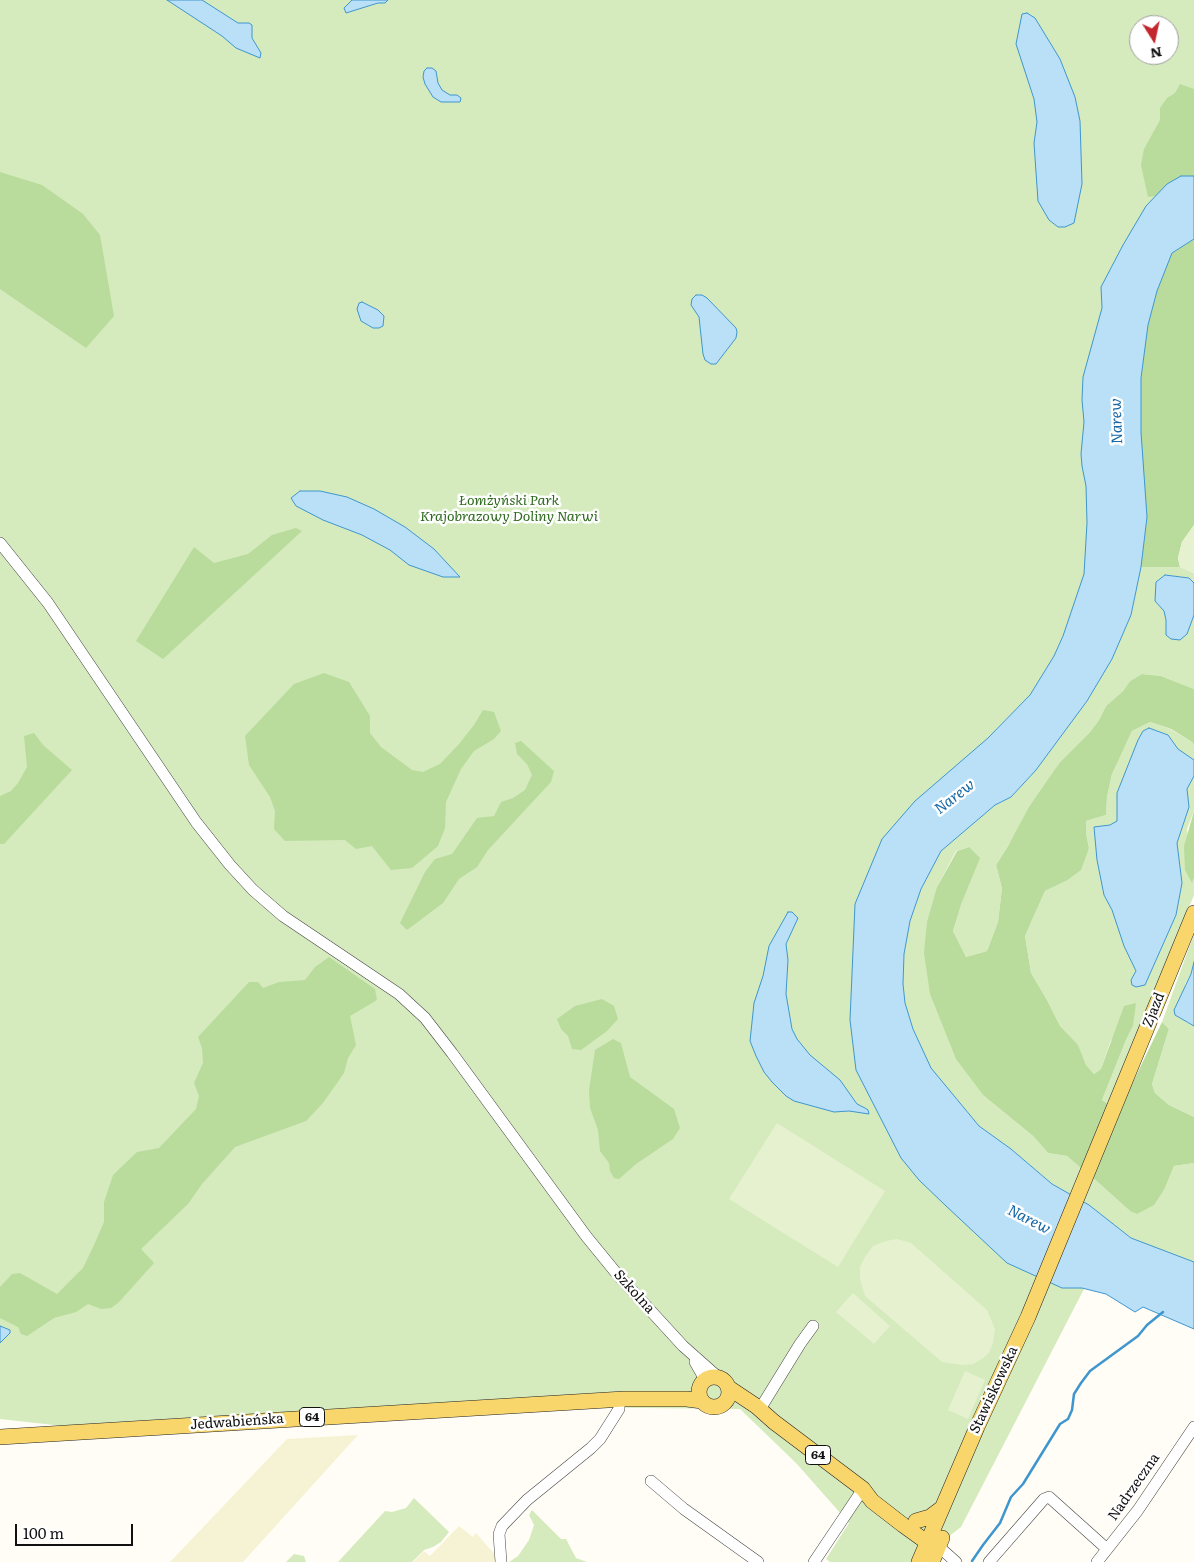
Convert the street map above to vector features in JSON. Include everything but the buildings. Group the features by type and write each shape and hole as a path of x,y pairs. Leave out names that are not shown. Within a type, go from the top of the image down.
{"main road":[{"name":"Zjazd","path":"1021,1334 1194,913"},
{"name":"Stawiskowska","path":"932,1562 933,1542 943,1507 977,1427 1021,1334"},
{"name":"Stawiskowska","path":"919,1562 933,1542 1016,1351 1021,1334"},
{"name":"64","path":"728,1395 720,1405 707,1405 706,1387 724,1382 728,1395 738,1403 774,1422"},
{"name":"Jedwabieńska","path":"0,1437 622,1399 686,1392 706,1387"},
{"name":"64","path":"728,1395 760,1409 774,1422 863,1489 872,1500 933,1542"},
{"name":"64","path":"863,1489 878,1494 916,1521 933,1542"},
{"path":"916,1521 930,1517 943,1507"}],"street":[{"name":"Szkolna","path":"0,544 48,603 196,822 230,865 253,890 283,916 399,994 425,1018 586,1236 617,1274 683,1346 706,1387"},
{"path":"760,1409 800,1344 814,1326"},
{"path":"501,1562 499,1534 502,1526 527,1500 595,1443 619,1409 622,1399"},
{"name":"Nadrzeczna","path":"1097,1562 1138,1510 1194,1427"},
{"path":"651,1481 692,1515 758,1562"},
{"path":"814,1562 863,1489"},
{"path":"989,1562 1044,1499 1049,1498 1107,1549"},
{"path":"933,1542 956,1562"}],"shaded area":[{"path":"358,1435 243,1562 170,1562 287,1439"},
{"path":"459,1526 473,1537 476,1533 498,1558 493,1562 413,1562 424,1551 430,1556"}],"green space":[{"name":"Łomżyński Park Krajobrazowy Doliny Narwi","path":"0,0 1194,0 1194,183 1105,522 1054,656 1030,695 988,738 888,879 897,1097 1084,1289 961,1527 916,1562 830,1562 826,1559 849,1523 797,1464 740,1409 457,1406 72,1427 0,1419"},
{"path":"1180,84 1194,89 1194,176 1181,176 1167,184 1156,196 1148,197 1141,165 1144,149 1160,120 1160,108 1167,98 1175,93"},
{"path":"0,172 42,185 83,214 100,235 114,316 86,348 0,289"},
{"path":"1194,239 1194,525 1182,542 1178,558 1180,567 1141,567 1147,517 1141,454 1141,379 1148,325 1157,291 1172,253"},
{"path":"1194,525 1194,573 1180,567 1178,558 1182,542"},
{"path":"296,528 302,531 163,659 136,641 194,547 214,563 248,554 272,535"},
{"path":"1141,567 1180,567 1194,573 1194,689 1161,676 1142,674 1130,681 1123,691 1106,706 1090,732 1060,762 996,865 1002,888 998,922 987,951 966,957 953,931 962,902 969,847 956,851 937,887 984,1096 1033,1136 1048,1153 1067,1156 1082,1169 1071,1195 1052,1184 1011,1149 979,1126 931,1069 913,1029 905,1003 903,984 904,954 910,921 921,889 941,851 995,805 1011,797 1036,770 1087,701 1112,659 1131,615"},
{"path":"324,673 349,682 370,716 370,733 381,747 412,770 423,772 440,764 459,744 483,710 494,712 501,731 494,739 474,751 461,769 446,802 445,828 438,846 412,868 391,870 372,846 356,849 345,840 285,841 274,829 275,811 270,797 249,765 245,736 294,684"},
{"path":"1142,674 1161,676 1194,689 1194,745 1171,729 1150,722 1132,731 1112,774 1107,797 1106,815 1086,821 1089,848 1081,870 1066,881 1045,891 1025,936 1031,973 1060,1026 1078,1045 1086,1065 1094,1074 1101,1069 1124,1006 1136,1003 1133,1026 1102,1100 1108,1104 1082,1169 1067,1156 1048,1153 1033,1136 984,1096 956,1059 930,994 924,953 927,922 937,887 957,851 969,847 980,858 962,902 953,931 966,957 987,951 998,922 1002,888 996,865 1029,807 1060,762 1090,732 1106,706 1123,691 1130,681"},
{"path":"1150,722 1170,729 1192,742 1194,745 1194,760 1177,749 1168,735 1149,728 1143,731 1117,793 1117,822 1094,828 1104,895 1112,910 1124,946 1136,971 1131,980 1145,985 1176,915 1182,883 1177,843 1189,807 1187,789 1194,776 1194,811 1187,829 1192,882 1194,878 1194,895 1108,1104 1102,1100 1133,1026 1111,1040 1101,1069 1094,1074 1086,1065 1077,1045 1060,1026 1031,973 1025,936 1045,891 1066,881 1089,848 1086,821 1106,815 1107,797 1112,774 1132,731"},
{"path":"34,733 43,745 72,770 4,844 0,844 0,796 11,791 27,767 24,736"},
{"path":"521,741 554,771 551,782 488,850 477,867 459,879 443,903 407,930 400,923 425,872 435,859 452,854 477,818 494,816 501,802 513,798 525,790 532,775 527,764 517,754 515,743"},
{"path":"1194,811 1194,878 1192,883 1185,870 1184,846"},
{"path":"1194,934 1194,962 1191,974 1185,984 1186,1022 1194,1026 1194,1117 1169,1105 1155,1093 1152,1084 1169,1029 1162,1022"},
{"path":"329,957 375,989 377,1000 350,1016 356,1045 348,1058 344,1073 323,1103 306,1121 235,1147 202,1184 188,1204 141,1249 154,1263 119,1302 111,1308 101,1309 88,1304 76,1312 54,1318 27,1336 21,1334 18,1327 0,1318 0,1287 12,1274 20,1273 57,1294 83,1268 104,1222 104,1202 113,1175 137,1152 159,1148 196,1109 199,1096 194,1083 203,1063 202,1048 198,1037 249,982 258,982 263,988 279,982 305,980 315,967"},
{"path":"602,999 614,1006 618,1019 607,1031 581,1050 572,1049 568,1036 561,1029 557,1019 575,1006"},
{"path":"1162,1022 1169,1029 1152,1084 1155,1093 1169,1105 1194,1117 1194,1163 1174,1166 1165,1188 1154,1205 1137,1214 1130,1211 1092,1177 1120,1109"},
{"path":"613,1039 621,1043 630,1077 674,1109 680,1128 673,1139 636,1164 619,1179 614,1178 610,1171 609,1163 600,1151 598,1130 590,1108 589,1090 595,1050"},
{"path":"777,1123 885,1191 838,1267 729,1199"},
{"path":"1194,1163 1194,1262 1131,1238 1083,1201 1092,1177 1130,1211 1165,1188 1174,1166"},
{"path":"897,1239 911,1243 987,1310 995,1329 989,1353 982,1359 973,1364 962,1365 942,1362 865,1296 860,1279 860,1267 865,1257 873,1246"},
{"path":"853,1293 890,1326 874,1344 836,1312"},
{"path":"965,1371 985,1380 968,1419 948,1410"},
{"path":"414,1498 449,1532 441,1542 424,1550 412,1562 338,1562 385,1511 392,1512 406,1508"},
{"path":"532,1510 561,1539 566,1539 576,1558 587,1562 509,1562 518,1556 529,1540 534,1525 529,1515"},
{"path":"294,1554 304,1556 306,1562 286,1562"}],"water":[{"path":"167,0 202,0 238,23 249,23 252,25 252,38 261,53 260,58 236,48 222,36"},
{"path":"352,0 388,0 385,3 378,3 346,13 344,8"},
{"path":"1027,13 1035,18 1060,59 1075,97 1080,121 1082,184 1074,223 1065,227 1058,227 1049,220 1038,201 1034,143 1037,122 1034,99 1016,44 1022,14"},
{"path":"427,68 432,68 436,71 438,83 442,90 450,95 457,95 461,98 460,102 441,102 433,97 423,77 424,71"},
{"name":"Narew","path":"1181,176 1194,176 1194,239 1172,253 1157,291 1148,325 1141,378 1141,432 1147,517 1141,567 1131,615 1112,659 1087,701 1036,770 1011,797 995,805 941,851 921,889 910,921 904,954 903,984 905,1003 913,1029 931,1068 979,1126 1011,1149 1052,1184 1089,1205 1131,1238 1194,1262 1194,1329 1143,1307 1135,1312 1106,1294 1082,1288 1062,1288 1007,1263 919,1180 901,1158 856,1070 850,1020 855,904 882,839 915,801 988,738 1030,695 1054,656 1063,636 1084,574 1087,523 1086,486 1081,454 1084,422 1082,400 1083,377 1102,308 1101,287 1146,206 1167,184"},
{"path":"696,295 702,295 707,298 736,328 736,338 716,364 711,364 705,360 703,354 699,317 691,305 692,299"},
{"path":"362,302 378,310 384,316 383,326 373,328 361,321 357,309 359,303"},
{"path":"300,491 320,491 347,497 374,509 405,527 434,549 460,577 443,577 409,565 390,550 362,535 323,520 296,506 291,498"},
{"path":"1165,575 1189,578 1194,583 1194,615 1187,634 1180,640 1171,639 1166,635 1164,611 1155,601 1156,582"},
{"path":"1149,728 1168,735 1178,749 1194,760 1194,776 1187,789 1189,807 1177,843 1182,883 1176,915 1145,985 1136,987 1132,985 1131,980 1136,971 1124,946 1112,910 1104,895 1097,860 1094,827 1110,825 1117,821 1117,793 1138,740 1143,731"},
{"path":"788,912 792,912 798,918 786,944 788,960 786,994 792,1029 797,1039 810,1055 840,1080 857,1104 868,1110 869,1114 849,1111 834,1112 794,1101 772,1082 764,1072 756,1056 750,1041 754,1003 763,976 769,946"},
{"path":"1194,962 1194,1026 1175,1015 1174,1010 1191,974"},
{"path":"0,1326 10,1330 10,1333 0,1343"}],"waterway":[{"path":"972,1561 1000,1523 1011,1497 1023,1484 1060,1424 1068,1419 1072,1410 1074,1394 1090,1371 1138,1336 1147,1325 1163,1312"}]}
